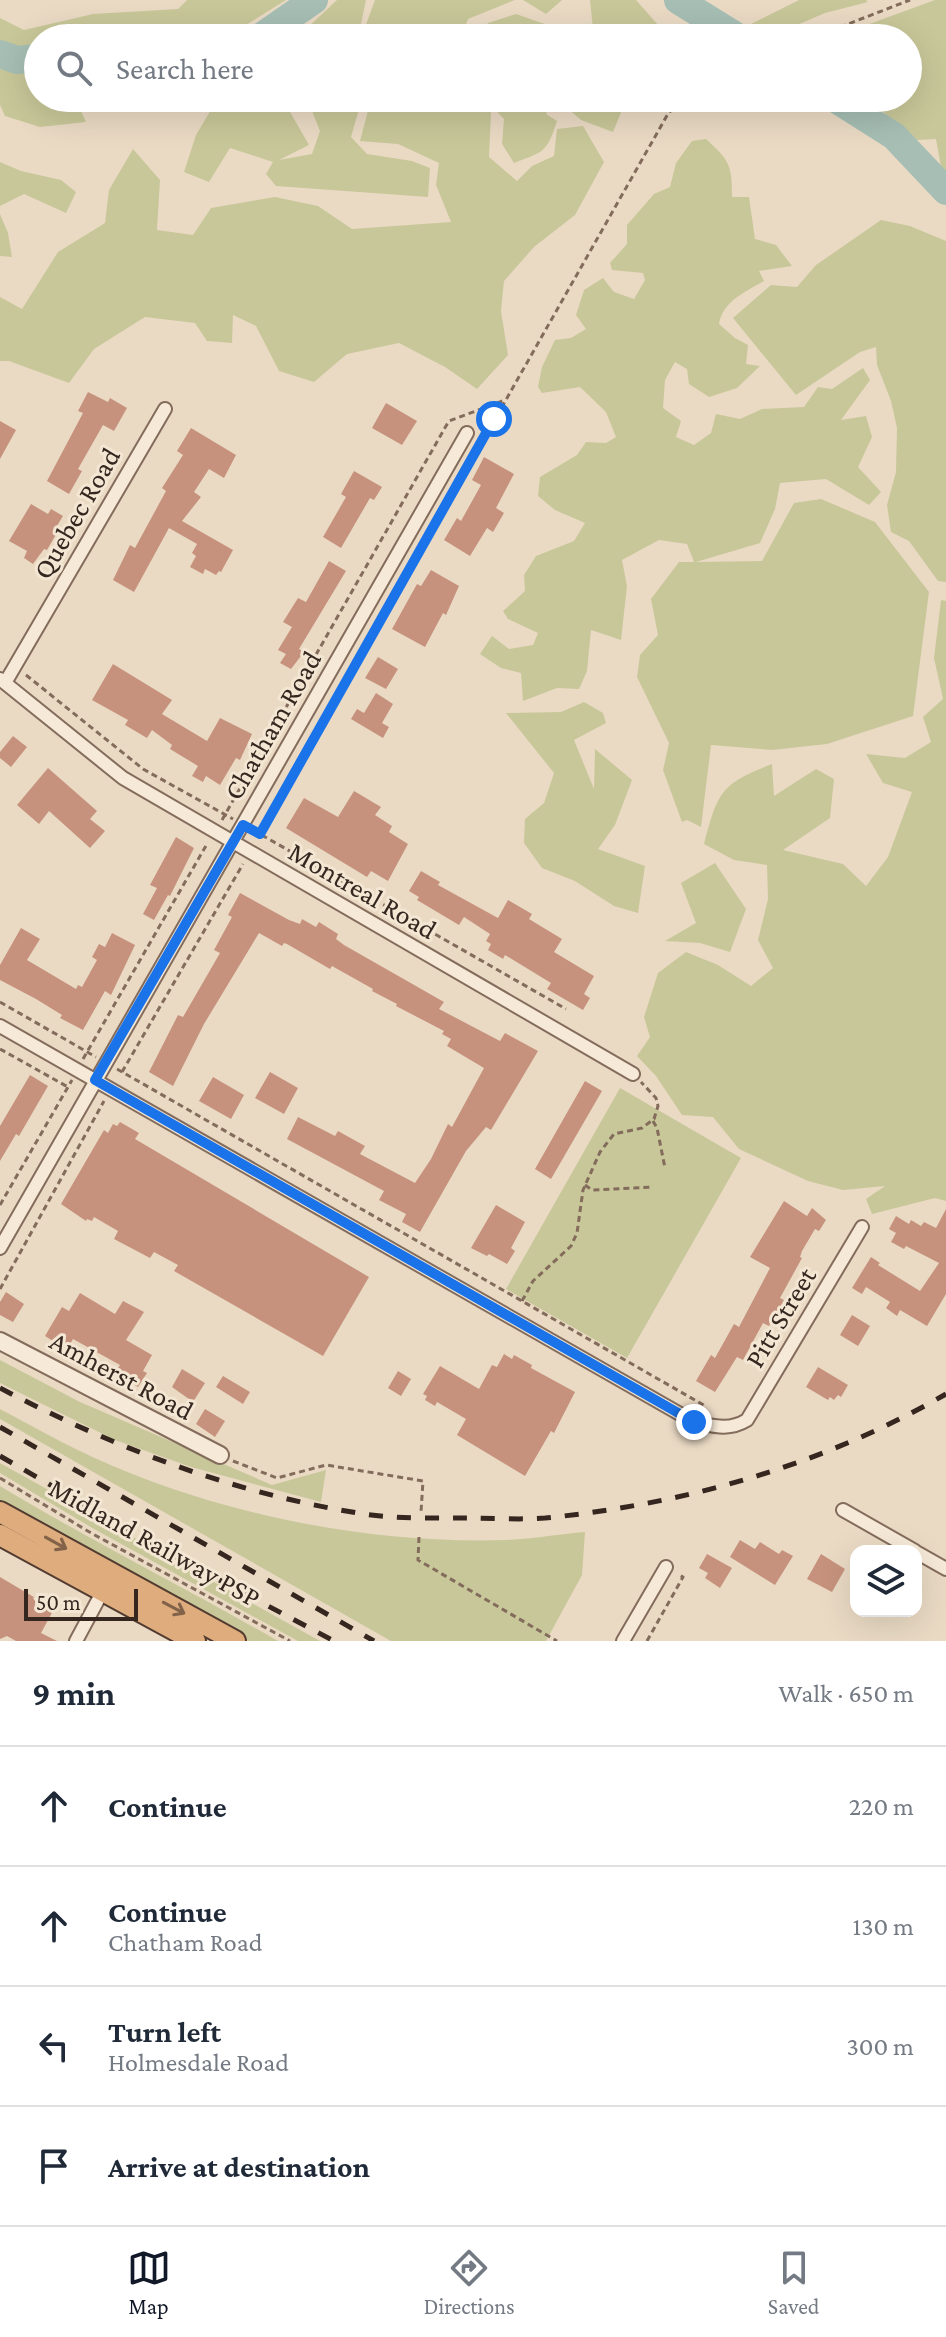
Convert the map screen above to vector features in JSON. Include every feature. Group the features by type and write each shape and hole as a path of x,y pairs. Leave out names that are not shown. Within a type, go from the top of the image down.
{"highway":[{"path":"0,1512 195,1641"},
{"path":"0,1535 235,1641"}],"street":[{"name":"Quebec Road","path":"2,681 165,409"},
{"name":"Chatham Road","path":"0,1248 467,433"},
{"name":"Montreal Road","path":"2,681 123,778 633,1074"},
{"path":"0,1026 95,1080"},
{"name":"Pitt Street","path":"95,1080 694,1422 720,1427 736,1427 747,1420 862,1227"},
{"name":"Amherst Road","path":"0,1341 220,1455"},
{"path":"843,1510 904,1545"},
{"path":"922,1555 946,1569"},
{"path":"623,1641 666,1567"},
{"path":"76,1641 107,1583"}],"path":[{"path":"848,24 910,0"},
{"path":"260,834 669,112"},
{"path":"0,1205 449,421 505,400"},
{"path":"23,672 143,769 566,1009"},
{"path":"122,1072 245,860"},
{"path":"0,1002 707,1407"},
{"path":"0,1049 68,1087"},
{"path":"522,1301 533,1281 571,1246 577,1233 585,1185 594,1163 614,1134 642,1128 652,1121 658,1106 656,1098 633,1074"},
{"path":"0,1289 104,1101"},
{"path":"652,1121 657,1128 665,1168"},
{"path":"585,1185 592,1190 652,1187"},
{"path":"220,1455 277,1478 326,1465 423,1481 421,1512"},
{"name":"Midland Railway PSP","path":"0,1478 91,1533 290,1641"},
{"path":"419,1537 418,1560 557,1641"},
{"path":"647,1641 683,1577 666,1567"}],"green space":[{"path":"187,0 286,0 248,24 50,24 93,14 178,9"},
{"path":"337,0 366,0 361,24 311,24"},
{"path":"375,0 515,0 468,19 466,24 366,24"},
{"path":"523,0 562,0 546,14"},
{"path":"590,0 636,0 657,24 593,24"},
{"path":"799,0 868,2 825,13 799,24 751,24"},
{"path":"935,0 946,0 946,173 941,167 936,139 917,140 883,112 922,112 922,24 869,24"},
{"path":"516,14 545,24 487,24"},
{"path":"0,18 24,30 24,50 0,43"},
{"path":"0,59 24,66 24,112 81,112 86,122 40,127 5,116 0,105"},
{"path":"210,112 290,112 309,145 279,160 312,154 320,131 312,112 358,112 351,137 367,154 412,161 430,168 428,197 276,186 266,174 273,162 230,148 209,182 184,172 196,135"},
{"path":"368,112 490,112 489,157 517,181 532,166 554,156 557,129 583,126 604,162 575,215 534,247 504,281 501,311 508,355 477,389 445,367 399,343 347,354 314,382 279,371 256,326 233,315 232,343 207,341 195,323 145,317 94,349 69,383 9,361 0,361 0,297 22,309 58,252 105,223 109,190 133,149 160,180 157,230 193,235 211,208 275,197 318,206 352,229 451,222 436,185 439,163 398,144 360,141"},
{"path":"497,112 547,112 557,121 543,150 514,163 502,144 504,119"},
{"path":"572,112 621,112 613,132 581,120"},
{"path":"706,139 728,164 732,197 749,197 755,239 776,245 792,266 759,271 764,281 736,298 721,316 719,324 748,345 746,364 760,366 737,388 709,397 689,384 687,369 675,362 665,380 663,408 681,421 676,437 694,445 711,433 716,414 740,419 762,409 804,407 818,387 832,389 863,368 870,380 841,420 866,416 872,437 858,467 881,492 869,505 826,479 780,483 775,509 760,543 696,562 762,561 794,503 821,499 875,522 929,592 913,716 827,744 772,750 711,745 701,827 687,820 682,822 663,770 669,743 637,677 640,655 658,635 651,599 679,562 694,562 687,544 659,540 622,560 627,586 621,640 591,630 587,671 579,689 557,688 523,701 521,673 501,668 480,654 492,636 509,649 533,645 538,633 508,619 503,611 525,591 524,575 536,556 574,541 585,523 555,510 538,496 540,477 577,455 586,442 606,443 616,437 606,412 580,387 542,393 538,387 542,367 555,340 571,338 586,329 576,315 584,290 603,278 614,292 634,299 645,280 643,273 612,270 610,263 627,244 627,225 654,194 670,187 676,163 692,141"},
{"path":"0,162 21,171 61,180 76,192 66,213 24,194 0,206"},
{"path":"0,214 8,233 12,257 0,256"},
{"path":"881,220 910,226 946,241 946,582 938,581 909,541 891,532 887,505 896,472 897,428 891,401 877,365 876,347 860,352 796,395 733,318 771,285 797,287 816,265"},
{"path":"941,600 946,601 946,1201 935,1198 872,1214 866,1199 885,1186 843,1190 808,1181 739,1149 713,1117 682,1115 656,1076 637,1056 650,1037 644,1017 658,973 686,952 718,965 751,986 773,968 758,940 768,899 767,865 734,860 704,844 713,812 731,784 772,764 774,796 816,769 834,779 830,818 783,850 843,864 866,886 888,857 912,792 883,783 866,754 905,758 931,742 923,717 943,699 934,658"},
{"path":"584,702 603,713 606,723 574,740 594,789 595,749 632,780 615,825 598,849 645,866 638,913 614,906 575,881 542,868 524,843 525,819 544,803 554,773 506,713 561,712"},
{"path":"715,863 746,909 730,952 700,943 665,941 696,923 681,883"},
{"path":"620,1088 741,1158 627,1358 506,1289"},
{"path":"0,1360 80,1402 272,1485 326,1470 321,1502 191,1467 115,1440 0,1383"},
{"path":"0,1409 77,1450 125,1471 216,1503 264,1515 361,1533 409,1538 506,1540 585,1532 582,1575 546,1641 391,1641 0,1419"},
{"path":"0,1463 320,1641 298,1641 94,1529 0,1473"},
{"path":"0,1486 278,1641 249,1641 0,1504"}],"building":[{"path":"88,392 108,402 110,398 127,408 114,431 103,425 78,469 82,471 69,494 47,481 83,413 78,411"},
{"path":"386,403 417,421 402,445 372,428"},
{"path":"0,421 16,430 0,459"},
{"path":"191,428 236,455 224,478 209,469 194,492 201,497 182,521 233,550 221,572 216,575 205,569 203,574 190,567 196,556 192,553 197,544 169,528 134,592 113,580 130,545 135,548 166,491 162,488 183,455 177,451"},
{"path":"484,457 514,474 496,508 504,513 493,532 487,528 470,556 444,540 457,518 461,521 481,485 472,480"},
{"path":"354,471 382,487 374,500 370,498 341,548 323,537 346,497 341,494"},
{"path":"31,504 48,514 51,509 63,516 47,550 44,549 33,564 24,558 27,551 9,541"},
{"path":"329,561 346,571 299,649 304,652 291,669 280,663 286,654 278,650 292,627 283,622 298,598 306,602"},
{"path":"431,570 459,586 446,615 443,613 425,647 392,629 417,584 421,586"},
{"path":"378,657 398,669 386,689 365,678"},
{"path":"113,664 172,700 162,714 207,741 220,718 252,734 240,760 236,758 220,785 206,776 203,782 192,776 198,766 170,749 172,745 152,730 147,738 125,725 128,720 92,700"},
{"path":"376,693 393,704 382,723 389,727 383,738 351,719 357,709 364,713"},
{"path":"13,736 27,747 11,767 0,758 0,752"},
{"path":"48,768 97,811 90,819 105,831 90,848 49,811 39,824 17,805"},
{"path":"354,791 381,807 375,815 392,826 389,832 408,844 388,881 371,871 367,877 286,828 304,798 338,817"},
{"path":"176,837 194,848 154,920 143,914 157,888 150,885"},
{"path":"421,871 440,882 438,885 498,918 508,900 532,914 529,919 562,939 554,952 594,976 584,994 590,998 583,1010 547,989 551,983 505,955 503,959 488,950 491,944 486,941 490,934 464,917 459,925 417,900 419,897 409,891"},
{"path":"240,893 289,920 300,924 302,919 316,927 319,922 338,934 336,939 344,945 444,1002 439,1009 500,1041 505,1033 538,1051 491,1130 486,1127 466,1151 420,1232 402,1222 406,1214 379,1200 384,1191 287,1139 298,1117 335,1136 338,1131 365,1146 360,1154 415,1183 448,1124 452,1127 484,1068 447,1046 451,1039 442,1034 444,1031 396,1006 373,989 332,966 330,969 287,944 282,946 259,933 204,1024 173,1086 149,1072 178,1015 183,1017 220,953 214,950 232,917 228,915"},
{"path":"21,928 40,939 27,960 76,989 78,985 82,987 97,960 92,957 99,944 105,947 112,933 135,945 111,995 105,991 83,1030 0,980 0,965"},
{"path":"270,1072 298,1088 284,1114 255,1098"},
{"path":"30,1075 48,1086 19,1136 16,1134 0,1161 0,1126"},
{"path":"213,1077 244,1095 231,1119 199,1101"},
{"path":"585,1081 602,1091 551,1179 535,1169"},
{"path":"120,1122 139,1133 135,1139 369,1277 323,1356 174,1271 178,1265 154,1252 150,1258 114,1239 118,1231 94,1217 92,1221 86,1221 61,1204 104,1130 108,1133 113,1124 117,1126"},
{"path":"784,1201 807,1216 812,1208 826,1220 819,1231 815,1229 802,1251 802,1258 780,1298 784,1300 769,1326 763,1323 743,1360 737,1357 715,1392 696,1381 711,1355 715,1358 734,1324 739,1327 770,1268 750,1257"},
{"path":"496,1205 525,1222 511,1248 515,1251 507,1264 471,1248"},
{"path":"946,1209 946,1294 927,1326 900,1310 897,1316 886,1308 890,1302 866,1287 862,1294 852,1288 871,1257 880,1263 878,1265 920,1291 939,1263 891,1242 896,1233 889,1229 896,1216 909,1224 911,1220 921,1226 924,1222 936,1228"},
{"path":"6,1292 24,1304 13,1322 0,1315 0,1302"},
{"path":"80,1293 115,1314 123,1301 144,1312 126,1340 152,1355 143,1371 147,1373 138,1387 115,1373 120,1365 73,1339 67,1350 45,1336 62,1307 69,1311"},
{"path":"852,1315 870,1326 858,1346 840,1335"},
{"path":"504,1354 512,1359 514,1355 575,1392 554,1433 551,1431 525,1476 457,1435 466,1419 437,1402 435,1406 425,1400 427,1396 423,1394 440,1366 479,1389 492,1365 497,1367"},
{"path":"818,1367 848,1385 841,1397 838,1395 834,1400 830,1397 828,1400 806,1387"},
{"path":"182,1369 205,1383 193,1402 172,1387"},
{"path":"398,1371 411,1379 401,1396 388,1388"},
{"path":"223,1376 250,1392 243,1404 216,1387"},
{"path":"205,1409 225,1421 215,1437 196,1424"},
{"path":"740,1540 755,1549 760,1542 779,1554 782,1550 793,1556 775,1585 730,1557"},
{"path":"707,1554 732,1568 720,1588 705,1578 708,1573 699,1568"},
{"path":"821,1554 845,1569 832,1592 807,1579"},
{"path":"0,1577 54,1609 41,1633 57,1641 16,1641 7,1636 0,1639"}],"waterway":[{"path":"279,24 314,0"},
{"path":"678,0 717,24"},
{"path":"0,54 24,59"},
{"path":"856,112 894,136 946,191"}],"railway":[{"path":"0,1388 130,1448 265,1493 385,1516 515,1519 598,1512 650,1503 752,1477 851,1441 946,1394"},
{"path":"0,1427 374,1641"},
{"path":"0,1456 174,1556 334,1641"}],"route":[{"path":"494,419 260,834 243,825 95,1080 694,1422"}]}
